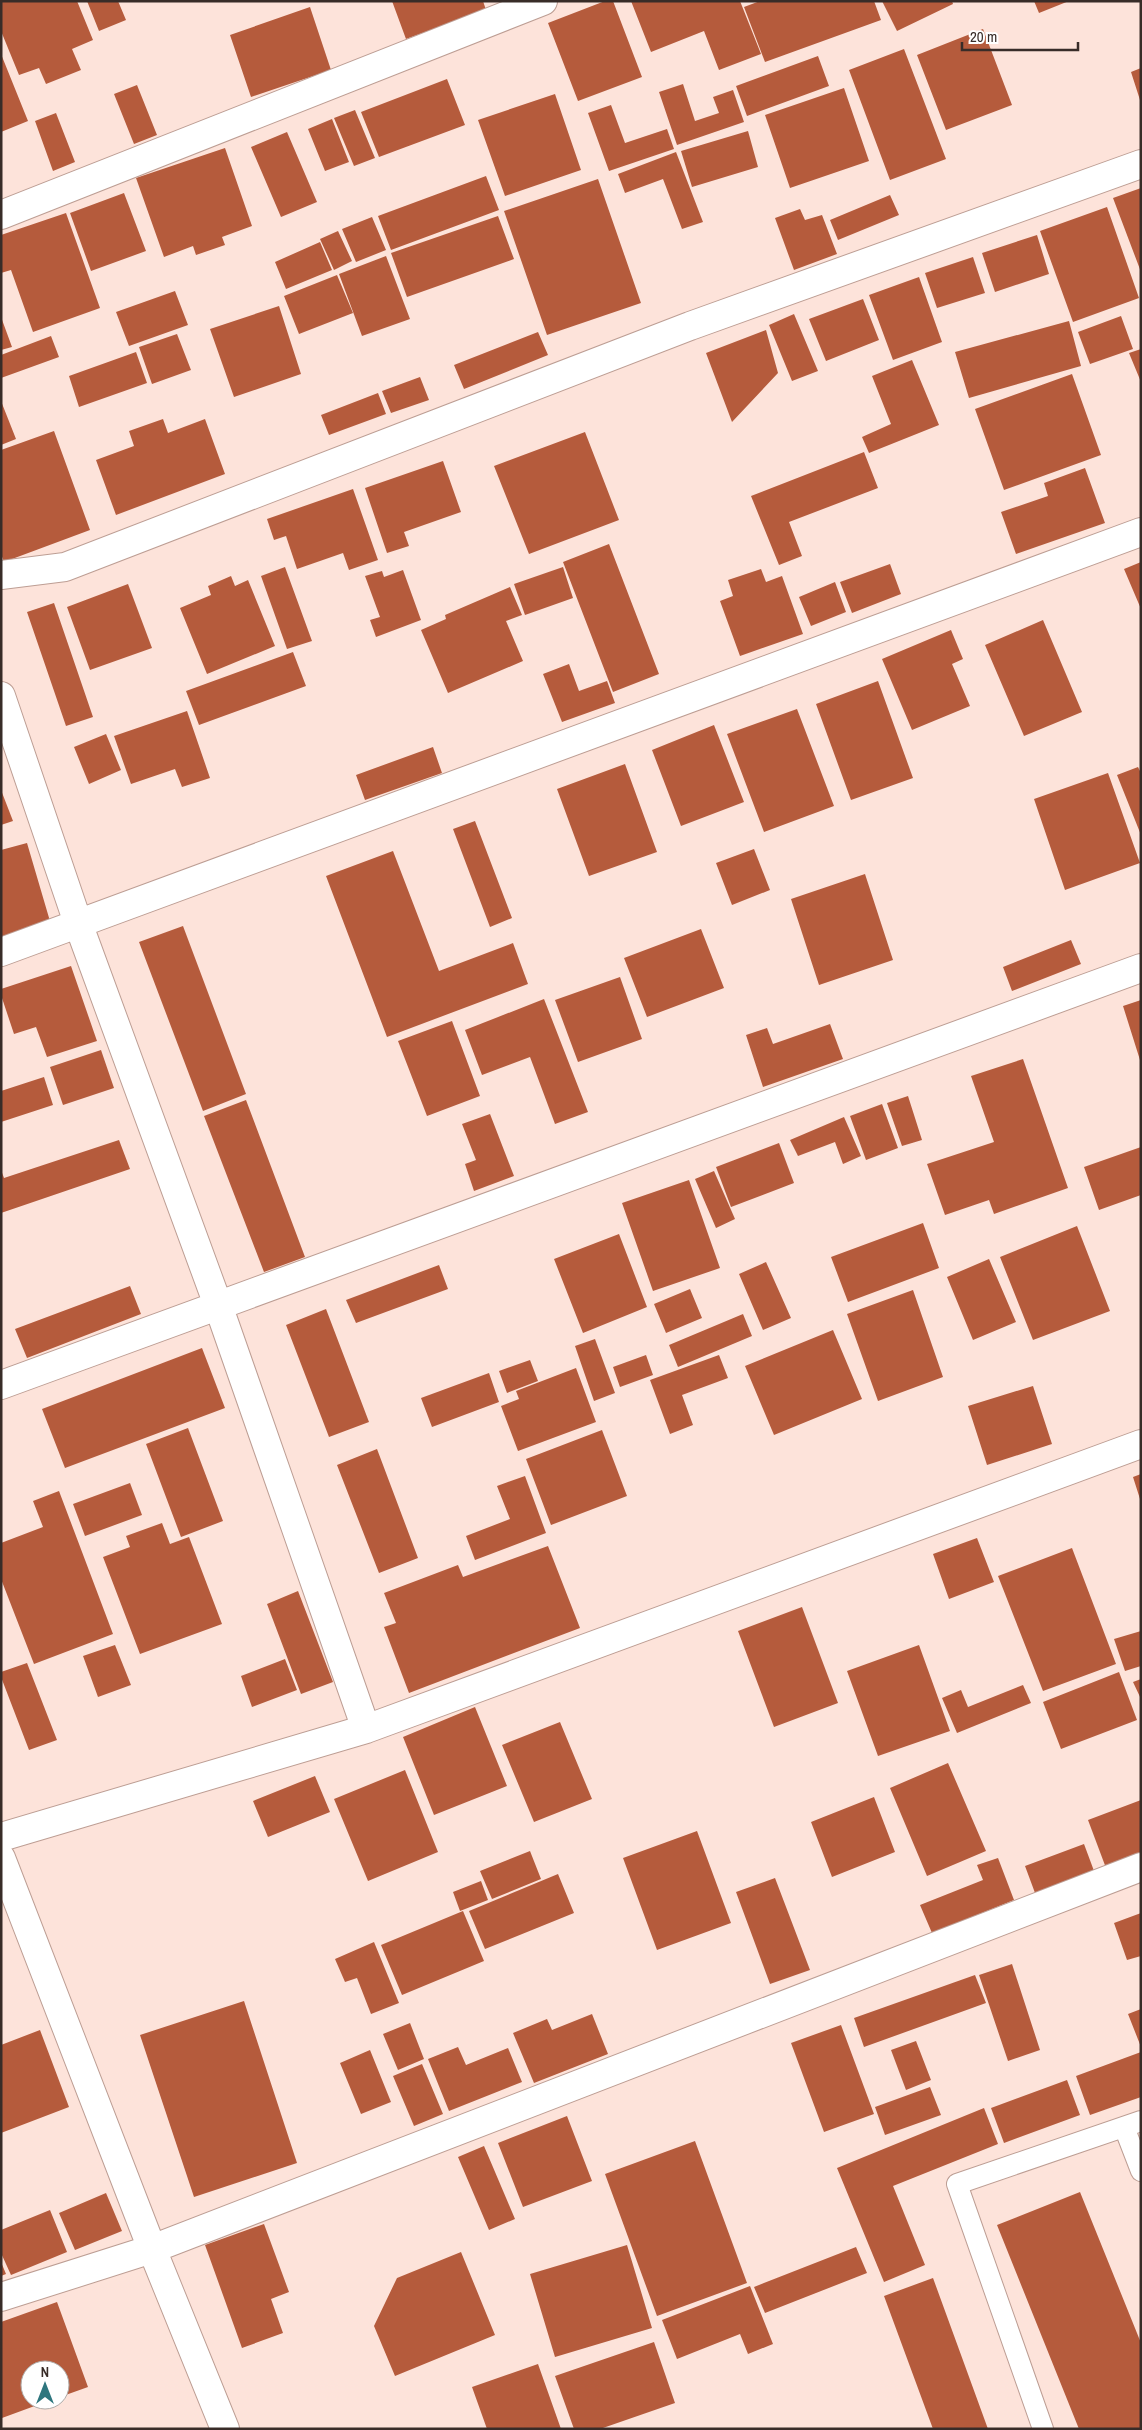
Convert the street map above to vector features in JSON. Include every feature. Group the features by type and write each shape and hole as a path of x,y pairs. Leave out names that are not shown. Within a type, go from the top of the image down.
{"street":[{"path":"1,215 543,1"},
{"path":"1,575 65,567 681,330 1141,164"},
{"path":"1,952 1141,532"},
{"path":"1,696 78,923 218,1305 366,1729"},
{"path":"1,1385 1141,968"},
{"path":"1,1837 366,1729 1141,1444"},
{"path":"1,1858 152,2249 225,2429"},
{"path":"1,2297 152,2249 1141,1867"}],"lane":[{"path":"1043,2429 957,2184 1132,2124 1141,2171"}],"building":[{"path":"1,1 77,1 93,40 72,49 81,70 46,84 39,68 19,75 1,31"},
{"path":"87,1 118,1 126,20 99,31"},
{"path":"392,1 483,1 486,10 406,39"},
{"path":"605,1 613,1 642,77 578,101 548,23"},
{"path":"631,1 740,1 761,54 719,70 704,31 651,52"},
{"path":"760,1 874,1 881,20 765,62 744,7"},
{"path":"882,1 952,1 953,4 897,31"},
{"path":"1034,1 1069,1 1039,13"},
{"path":"310,7 331,70 251,97 230,35"},
{"path":"983,29 1012,105 946,130 917,55"},
{"path":"904,49 946,159 890,180 849,70"},
{"path":"1,54 28,121 1,132"},
{"path":"818,56 829,86 747,116 736,86"},
{"path":"1141,68 1141,100 1140,100 1131,72"},
{"path":"447,79 465,125 379,157 361,112"},
{"path":"683,84 695,121 719,113 713,97 733,90 744,122 677,145 659,92"},
{"path":"137,85 157,135 134,144 114,94"},
{"path":"844,88 869,161 790,188 765,115"},
{"path":"555,94 581,170 505,196 478,120"},
{"path":"611,105 625,143 667,129 674,149 609,171 588,113"},
{"path":"355,110 375,158 354,166 334,118"},
{"path":"56,113 75,162 53,171 35,121"},
{"path":"332,119 349,162 325,171 308,129"},
{"path":"748,131 758,167 692,187 681,151"},
{"path":"287,132 317,202 281,217 251,147"},
{"path":"225,148 252,226 222,237 225,245 196,255 193,246 164,257 136,178"},
{"path":"676,152 703,222 682,229 663,179 625,193 618,174"},
{"path":"486,176 499,210 391,250 378,216"},
{"path":"598,179 641,303 547,335 504,211"},
{"path":"1141,188 1141,272 1113,198"},
{"path":"124,193 146,251 91,271 70,213"},
{"path":"890,195 899,215 838,240 830,220"},
{"path":"1107,207 1139,298 1073,322 1040,231"},
{"path":"800,209 805,220 822,215 837,254 794,270 775,218"},
{"path":"66,213 100,308 33,332 11,270 1,273 1,235"},
{"path":"498,216 514,259 407,297 391,253"},
{"path":"372,217 386,250 356,262 342,229"},
{"path":"338,231 352,261 334,270 320,239"},
{"path":"1037,235 1049,274 995,292 982,253"},
{"path":"320,242 332,270 286,289 275,262"},
{"path":"386,256 410,319 362,336 339,274"},
{"path":"973,257 985,293 937,308 925,273"},
{"path":"337,275 353,313 299,334 284,296"},
{"path":"919,277 942,342 893,360 869,295"},
{"path":"175,291 188,325 129,346 116,312"},
{"path":"863,299 879,340 826,361 809,319"},
{"path":"279,306 301,374 234,397 210,329"},
{"path":"794,314 818,371 792,381 769,325"},
{"path":"1121,316 1133,349 1090,364 1078,332"},
{"path":"1,317 12,347 1,350"},
{"path":"1069,321 1081,366 969,398 955,352"},
{"path":"766,330 778,373 732,422 706,353"},
{"path":"538,332 548,355 464,389 454,365"},
{"path":"177,334 191,370 152,384 139,347"},
{"path":"51,336 59,357 1,378 1,355"},
{"path":"1141,349 1141,382 1129,353"},
{"path":"136,352 147,383 79,407 69,376"},
{"path":"912,360 939,425 869,453 862,437 891,424 872,376"},
{"path":"1072,374 1101,455 1004,490 975,409"},
{"path":"420,377 429,400 391,413 382,391"},
{"path":"378,393 386,414 329,435 321,415"},
{"path":"1,401 16,439 1,445"},
{"path":"163,419 168,433 205,419 225,474 116,515 96,460 134,446 129,431"},
{"path":"54,431 90,530 4,562 1,554 1,450"},
{"path":"585,432 619,520 529,554 494,466"},
{"path":"864,452 878,488 789,522 802,556 779,565 751,496"},
{"path":"443,461 461,512 404,532 409,546 387,553 365,488"},
{"path":"1085,468 1105,523 1016,554 1001,512 1048,496 1044,483"},
{"path":"353,489 378,560 349,570 343,553 297,569 286,536 274,540 267,519"},
{"path":"609,544 659,674 613,692 563,562"},
{"path":"1141,562 1141,609 1124,569"},
{"path":"890,564 901,594 852,613 840,582"},
{"path":"285,567 312,641 287,649 261,576"},
{"path":"563,567 573,598 525,615 514,584"},
{"path":"761,569 766,582 782,576 803,634 740,656 720,601 733,596 728,580"},
{"path":"403,570 421,620 376,637 370,620 380,617 365,576 382,571 384,577"},
{"path":"231,576 235,586 248,580 275,646 207,674 180,608 211,595 208,586"},
{"path":"835,582 846,612 811,626 799,597"},
{"path":"128,584 152,648 90,670 67,607"},
{"path":"510,587 522,615 506,621 523,661 448,693 421,630 446,619 445,615"},
{"path":"54,603 93,717 66,726 27,612"},
{"path":"1043,620 1082,712 1024,736 985,645"},
{"path":"951,630 963,659 952,664 970,706 912,730 882,659"},
{"path":"293,652 306,686 199,725 186,691"},
{"path":"569,664 579,691 607,681 615,703 562,722 543,674"},
{"path":"878,681 913,778 851,800 816,704"},
{"path":"797,709 834,806 764,832 727,734"},
{"path":"187,711 210,778 182,787 175,769 131,784 114,736"},
{"path":"714,725 744,802 681,826 652,750"},
{"path":"106,734 121,770 89,784 74,747"},
{"path":"433,747 442,773 365,800 356,775"},
{"path":"625,764 657,852 589,876 557,789"},
{"path":"1138,767 1141,773 1141,835 1117,775"},
{"path":"1108,773 1140,863 1065,890 1034,799"},
{"path":"1,790 13,821 1,825"},
{"path":"475,821 512,918 490,927 453,829"},
{"path":"27,843 52,928 1,943 1,850"},
{"path":"754,849 770,890 732,905 716,863"},
{"path":"393,851 439,971 513,943 528,984 387,1037 326,876"},
{"path":"865,874 893,960 819,985 791,899"},
{"path":"183,926 246,1094 203,1111 139,942"},
{"path":"701,929 724,988 647,1017 624,958"},
{"path":"1071,940 1081,964 1012,991 1003,967"},
{"path":"71,966 97,1041 47,1057 36,1027 14,1034 1,995 1,989"},
{"path":"620,977 642,1039 578,1062 555,1000"},
{"path":"544,999 588,1112 555,1124 530,1057 482,1075 465,1030"},
{"path":"1141,1000 1141,1060 1140,1060 1123,1006"},
{"path":"452,1021 480,1096 427,1116 398,1041"},
{"path":"830,1024 843,1059 763,1087 746,1035 767,1028 773,1044"},
{"path":"101,1050 114,1088 63,1105 50,1067"},
{"path":"1023,1059 1068,1188 994,1214 989,1200 945,1215 927,1164 994,1142 971,1076"},
{"path":"44,1077 53,1105 1,1122 1,1091"},
{"path":"908,1096 922,1140 902,1146 887,1103"},
{"path":"246,1100 305,1257 264,1272 204,1116"},
{"path":"882,1104 898,1148 866,1160 850,1116"},
{"path":"490,1114 514,1176 474,1191 465,1164 476,1160 462,1124"},
{"path":"844,1117 861,1156 843,1164 835,1142 798,1156 790,1140"},
{"path":"119,1140 130,1169 1,1213 1,1170 4,1178"},
{"path":"779,1143 794,1183 731,1207 716,1167"},
{"path":"1141,1147 1141,1195 1099,1210 1084,1167"},
{"path":"714,1171 735,1219 716,1228 695,1179"},
{"path":"689,1180 720,1268 653,1291 622,1203"},
{"path":"923,1223 939,1268 848,1302 831,1257"},
{"path":"1077,1226 1110,1311 1033,1340 1000,1257"},
{"path":"619,1234 647,1307 583,1333 554,1259"},
{"path":"989,1259 1016,1322 973,1340 947,1277"},
{"path":"766,1262 791,1318 763,1330 739,1274"},
{"path":"439,1265 448,1289 356,1323 346,1300"},
{"path":"130,1286 141,1314 27,1358 15,1329"},
{"path":"690,1289 702,1318 666,1333 654,1304"},
{"path":"913,1290 943,1377 878,1401 847,1314"},
{"path":"326,1309 369,1422 329,1437 286,1325"},
{"path":"743,1314 752,1336 678,1367 669,1345"},
{"path":"833,1330 862,1399 774,1435 745,1366"},
{"path":"595,1339 615,1393 594,1401 575,1346"},
{"path":"202,1348 225,1408 65,1468 42,1409"},
{"path":"646,1355 653,1375 620,1387 613,1367"},
{"path":"719,1355 728,1378 682,1395 693,1425 670,1434 650,1380"},
{"path":"530,1360 538,1381 507,1393 499,1371"},
{"path":"576,1368 596,1422 518,1451 501,1406 519,1399 516,1391"},
{"path":"489,1373 499,1402 432,1427 421,1398"},
{"path":"1033,1386 1052,1444 987,1465 968,1406"},
{"path":"188,1428 223,1521 181,1537 146,1444"},
{"path":"602,1430 627,1496 551,1525 526,1459"},
{"path":"377,1449 418,1558 379,1573 337,1465"},
{"path":"1141,1474 1141,1499 1140,1499 1133,1477"},
{"path":"525,1476 546,1533 475,1560 466,1536 510,1519 497,1486"},
{"path":"130,1483 142,1515 85,1536 73,1504"},
{"path":"59,1491 113,1634 34,1664 1,1579 1,1543 43,1527 33,1501"},
{"path":"162,1523 170,1544 189,1537 222,1624 140,1654 103,1557 130,1547 126,1536"},
{"path":"977,1538 994,1582 949,1599 933,1554"},
{"path":"548,1546 580,1628 409,1693 384,1627 396,1623 384,1593 458,1565 463,1577"},
{"path":"1072,1548 1116,1664 1043,1691 998,1576"},
{"path":"298,1591 333,1682 301,1694 267,1604"},
{"path":"802,1607 838,1703 774,1727 738,1631"},
{"path":"1141,1631 1141,1666 1125,1671 1114,1639"},
{"path":"115,1645 131,1685 98,1697 83,1656"},
{"path":"919,1645 950,1731 878,1756 847,1671"},
{"path":"285,1659 297,1690 252,1707 241,1676"},
{"path":"27,1663 57,1740 29,1750 1,1677 1,1672"},
{"path":"1119,1672 1137,1720 1061,1749 1043,1702"},
{"path":"1141,1679 1141,1699 1133,1682"},
{"path":"1023,1685 1031,1703 957,1733 942,1698 961,1690 968,1707"},
{"path":"475,1707 507,1786 434,1815 403,1737"},
{"path":"560,1722 592,1799 534,1822 502,1745"},
{"path":"948,1763 986,1851 927,1876 890,1788"},
{"path":"405,1770 438,1852 368,1881 334,1799"},
{"path":"315,1776 330,1812 268,1837 253,1801"},
{"path":"874,1797 895,1852 832,1877 811,1822"},
{"path":"1141,1800 1141,1855 1106,1868 1088,1820"},
{"path":"697,1831 731,1923 657,1950 623,1858"},
{"path":"1084,1844 1097,1879 1038,1901 1025,1866"},
{"path":"530,1851 541,1879 492,1899 480,1871"},
{"path":"998,1858 1014,1900 932,1933 920,1905 983,1880 977,1865"},
{"path":"558,1874 574,1913 485,1949 469,1911"},
{"path":"775,1878 810,1970 770,1984 736,1892"},
{"path":"481,1881 488,1900 460,1911 453,1892"},
{"path":"463,1911 484,1961 402,1995 381,1945"},
{"path":"1141,1913 1141,1956 1127,1960 1114,1923"},
{"path":"374,1942 399,2003 371,2014 357,1978 345,1982 335,1959"},
{"path":"1012,1964 1040,2050 1008,2061 979,1975"},
{"path":"975,1975 986,2003 864,2047 854,2018"},
{"path":"244,2001 297,2163 194,2197 140,2035"},
{"path":"1141,2009 1141,2047 1128,2014"},
{"path":"592,2014 608,2054 534,2083 513,2033 547,2019 552,2030"},
{"path":"410,2023 424,2059 398,2070 383,2034"},
{"path":"841,2025 874,2114 824,2132 791,2043"},
{"path":"40,2030 69,2107 1,2133 1,2045"},
{"path":"916,2041 931,2080 906,2090 891,2050"},
{"path":"458,2047 466,2065 508,2048 522,2082 449,2111 428,2059"},
{"path":"370,2050 391,2102 361,2114 340,2063"},
{"path":"1141,2052 1141,2097 1090,2115 1076,2076"},
{"path":"422,2064 443,2114 414,2126 393,2076"},
{"path":"1067,2080 1080,2115 1004,2143 991,2108"},
{"path":"930,2087 941,2115 885,2135 875,2107"},
{"path":"984,2108 998,2144 893,2186 925,2265 884,2282 837,2168"},
{"path":"567,2116 592,2181 523,2207 498,2143"},
{"path":"695,2141 747,2283 657,2316 605,2174"},
{"path":"484,2146 515,2219 489,2230 458,2157"},
{"path":"1080,2192 1141,2343 1141,2429 1079,2429 997,2225"},
{"path":"106,2193 122,2231 75,2250 59,2213"},
{"path":"50,2210 67,2252 11,2275 1,2253 1,2230"},
{"path":"264,2224 289,2292 271,2299 283,2333 242,2348 205,2245"},
{"path":"627,2245 652,2328 555,2357 530,2274"},
{"path":"856,2247 867,2273 765,2313 754,2287"},
{"path":"461,2252 495,2335 395,2376 374,2326 397,2278"},
{"path":"1,2262 6,2274 1,2276"},
{"path":"933,2278 988,2429 933,2429 884,2296"},
{"path":"750,2286 773,2344 748,2354 740,2334 677,2359 662,2320"},
{"path":"57,2302 88,2387 70,2393 70,2360 20,2360 20,2410 24,2410 2,2418 1,2322"},
{"path":"654,2342 675,2403 600,2429 574,2429 555,2376"},
{"path":"538,2364 561,2429 487,2429 472,2387"}]}
